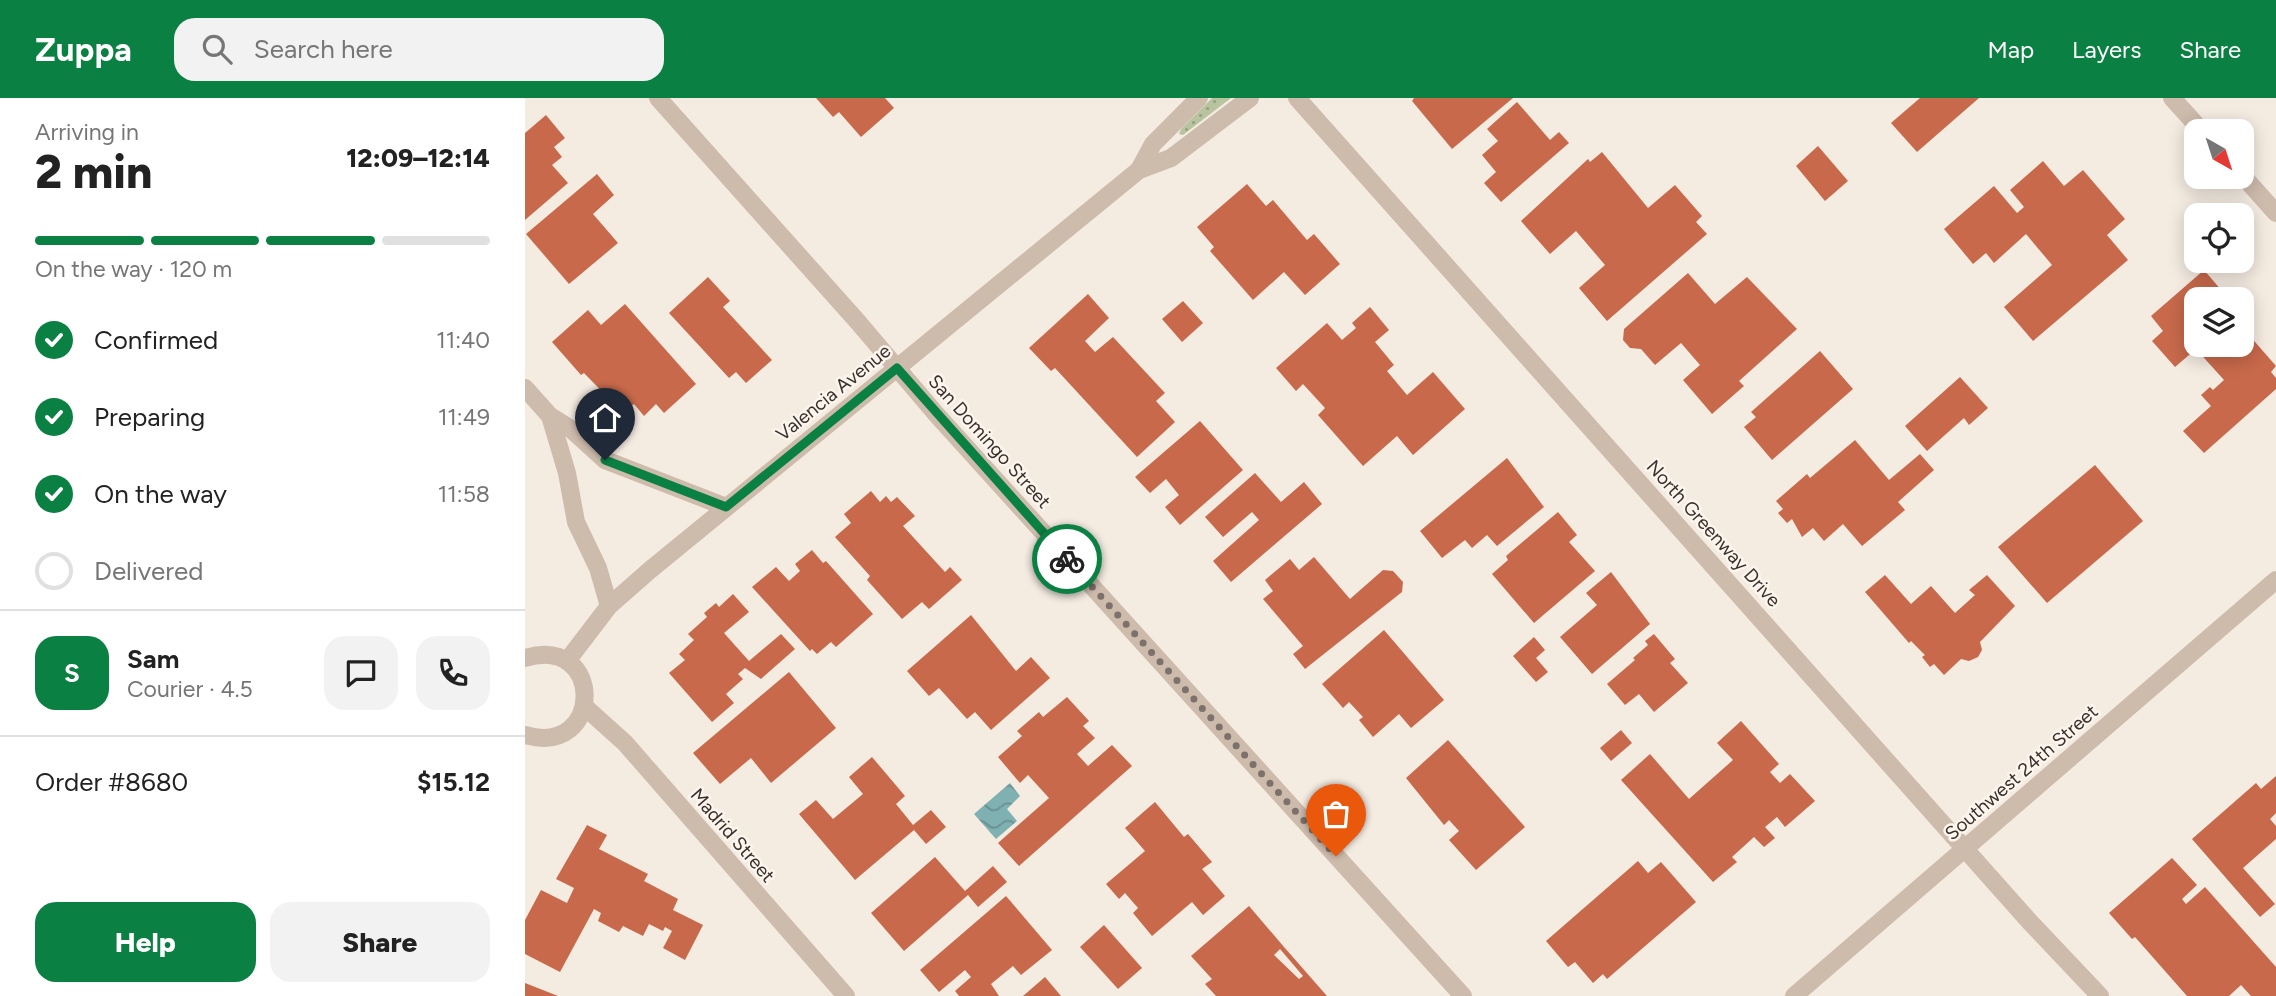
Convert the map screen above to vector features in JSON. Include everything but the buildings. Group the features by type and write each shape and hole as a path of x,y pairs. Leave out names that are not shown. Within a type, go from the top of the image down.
{"street":[{"name":"San Domingo Street","path":"657,98 1463,996"},
{"name":"Valencia Avenue","path":"1139,170 1153,144 1199,98"},
{"name":"Valencia Avenue","path":"567,661 609,606 726,507 1139,170 1171,158 1250,98"},
{"name":"North Greenway Drive","path":"1297,98 2029,921 2100,996"},
{"path":"2172,98 2191,119"},
{"path":"2254,188 2276,213"},
{"path":"525,388 550,416 571,429 605,460 726,507"},
{"path":"550,416 567,473 576,522 597,568 609,606"},
{"name":"Southwest 24th Street","path":"1794,996 2276,580"},
{"path":"525,659 539,654 567,661 583,681 585,707 579,720 568,731 540,739 525,735"},
{"name":"Madrid Street","path":"585,707 625,743 846,996"}],"green space":[{"path":"1212,98 1231,98 1183,135 1179,134 1181,129"}],"water":[{"path":"1010,783 1020,796 1007,809 1017,821 996,839 974,814"}],"way so far":[{"path":"1067,559 1336,856"}],"route":[{"path":"605,460 726,507 897,368 1067,559"}]}
